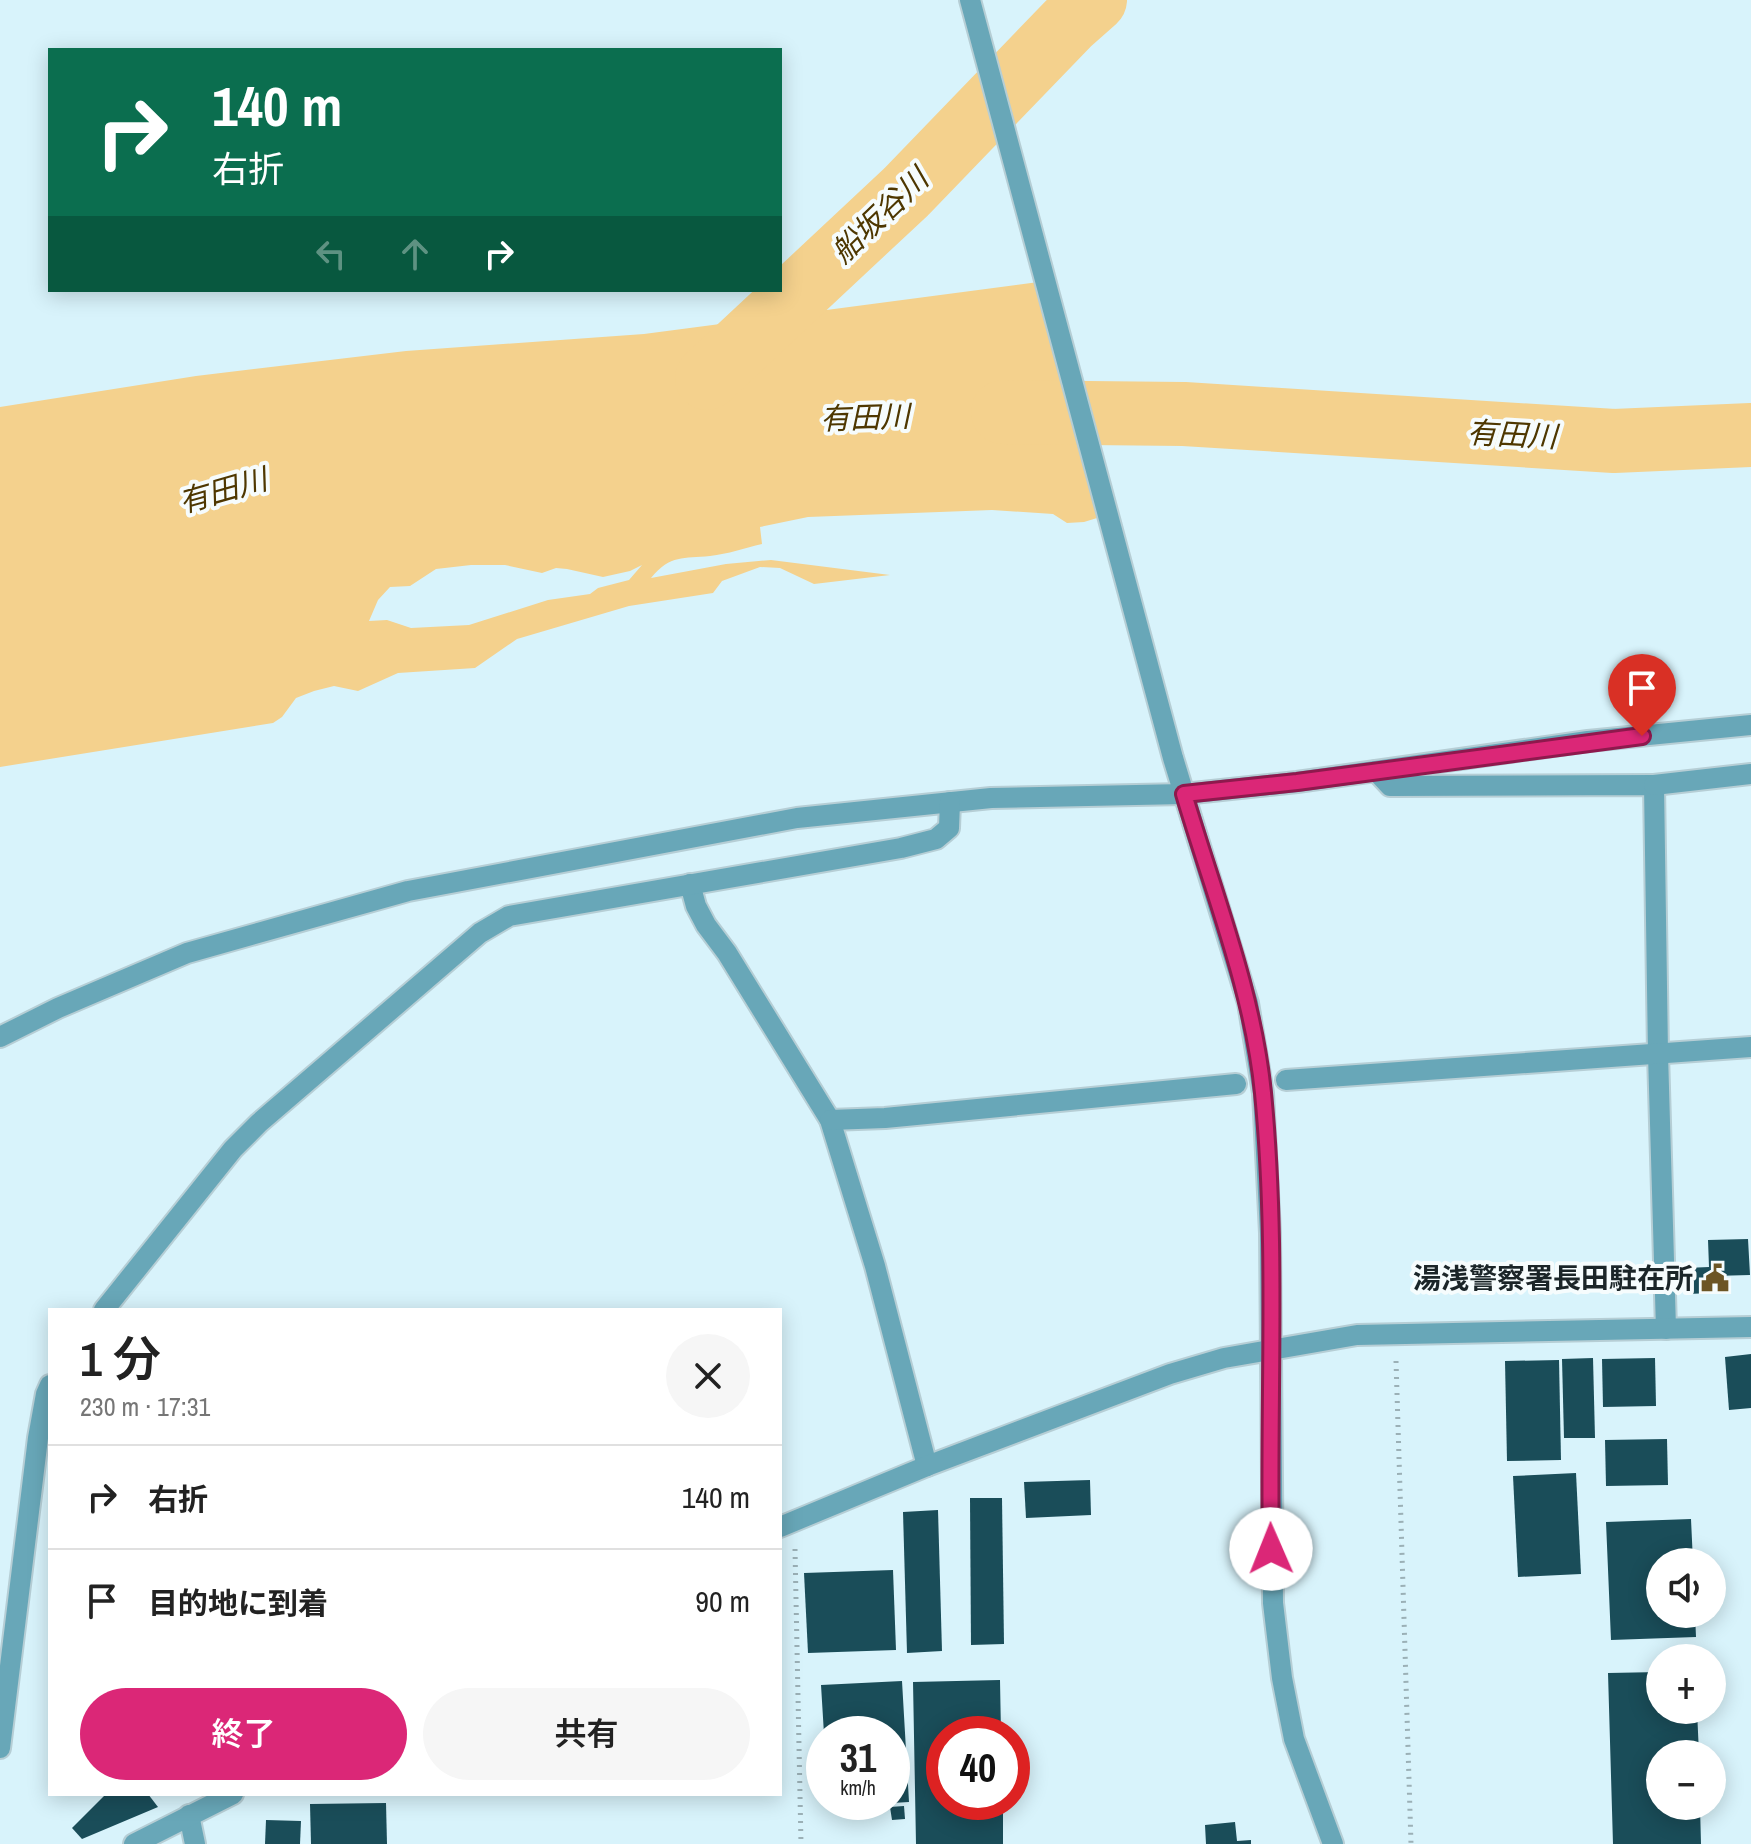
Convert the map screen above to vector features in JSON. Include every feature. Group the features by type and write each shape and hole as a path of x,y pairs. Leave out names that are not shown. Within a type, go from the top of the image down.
{"street":[{"path":"970,0 1173,758 1248,1003 1263,1093 1267,1171 1272,1348 1273,1603 1282,1678 1294,1739 1333,1844"},
{"path":"0,1037 58,1008 187,953 408,891 797,818 991,798 1184,794 1588,741 1751,725"},
{"path":"1376,771 1390,786 1654,785 1751,774"},
{"path":"1654,785 1666,1329"},
{"path":"106,1308 233,1149 259,1123 480,933 509,916 901,848 936,839 949,828 950,802"},
{"path":"690,884 696,906 706,925 727,953 830,1120 878,1279 927,1466"},
{"path":"1286,1080 1751,1047"},
{"path":"830,1120 885,1118 1236,1084"},
{"path":"787,1524 927,1466 1185,1369 1272,1348 1357,1335 1751,1327"},
{"path":"0,1748 38,1438 48,1390"},
{"path":"134,1844 229,1796"},
{"path":"189,1815 195,1844"}],"path":[{"path":"1396,1335 1411,1844"},
{"path":"787,1524 801,1844"}],"water":[{"path":"1046,281 1110,514 1084,522 1067,523 1053,514 992,510 808,517 760,527 762,544 717,555 671,561 651,578 726,564 771,560 890,575 814,584 780,568 760,567 722,581 713,593 629,606 517,639 475,668 398,673 358,691 334,686 314,691 296,698 282,717 273,723 0,767 0,407 196,376 406,351 644,334","holes":["505,565 542,573 556,568 567,569 603,577 642,565 629,580 598,588 590,594 548,600 469,625 411,628 387,620 369,621 378,600 390,587 410,586 436,569"]}],"building":[{"path":"1748,1239 1750,1275 1713,1276 1713,1293 1687,1294 1686,1268 1709,1267 1708,1240"},
{"path":"1751,1354 1751,1408 1729,1410 1725,1357"},
{"path":"1593,1358 1595,1438 1564,1438 1562,1359"},
{"path":"1655,1358 1656,1406 1603,1407 1602,1359"},
{"path":"1559,1360 1561,1460 1507,1461 1505,1361"},
{"path":"1667,1439 1668,1485 1606,1486 1605,1440"},
{"path":"1576,1473 1581,1574 1518,1577 1513,1476"},
{"path":"1090,1480 1091,1515 1026,1518 1024,1482"},
{"path":"970,1498 1002,1498 1004,1644 971,1645"},
{"path":"938,1510 942,1651 907,1653 903,1512"},
{"path":"1691,1519 1692,1548 1646,1548 1646,1628 1696,1628 1696,1637 1611,1640 1606,1522"},
{"path":"893,1570 896,1650 808,1653 804,1573"},
{"path":"1646,1672 1646,1724 1698,1724 1698,1740 1646,1740 1646,1820 1700,1820 1701,1844 1613,1844 1608,1673"},
{"path":"1000,1680 1001,1716 926,1716 926,1820 1003,1820 1003,1844 916,1844 913,1682"},
{"path":"902,1681 904,1716 823,1716 821,1685"},
{"path":"104,1796 150,1796 158,1807 82,1839 72,1828"},
{"path":"386,1803 387,1844 311,1844 310,1804"},
{"path":"266,1820 301,1821 300,1844 265,1844"},
{"path":"1235,1822 1237,1841 1251,1840 1251,1844 1206,1844 1205,1825"}],"waterway":[{"name":"船坂谷川","path":"707,378 906,192 1095,0"},
{"name":"有田川","path":"1003,412 1184,414 1614,441 1751,435"}],"place":[{"name":"湯浅警察署長田駐在所","path":"1715,1278"}],"route":[{"path":"1271,1549 1270,1233 1263,1093 1248,1003 1184,794 1642,736"}]}
